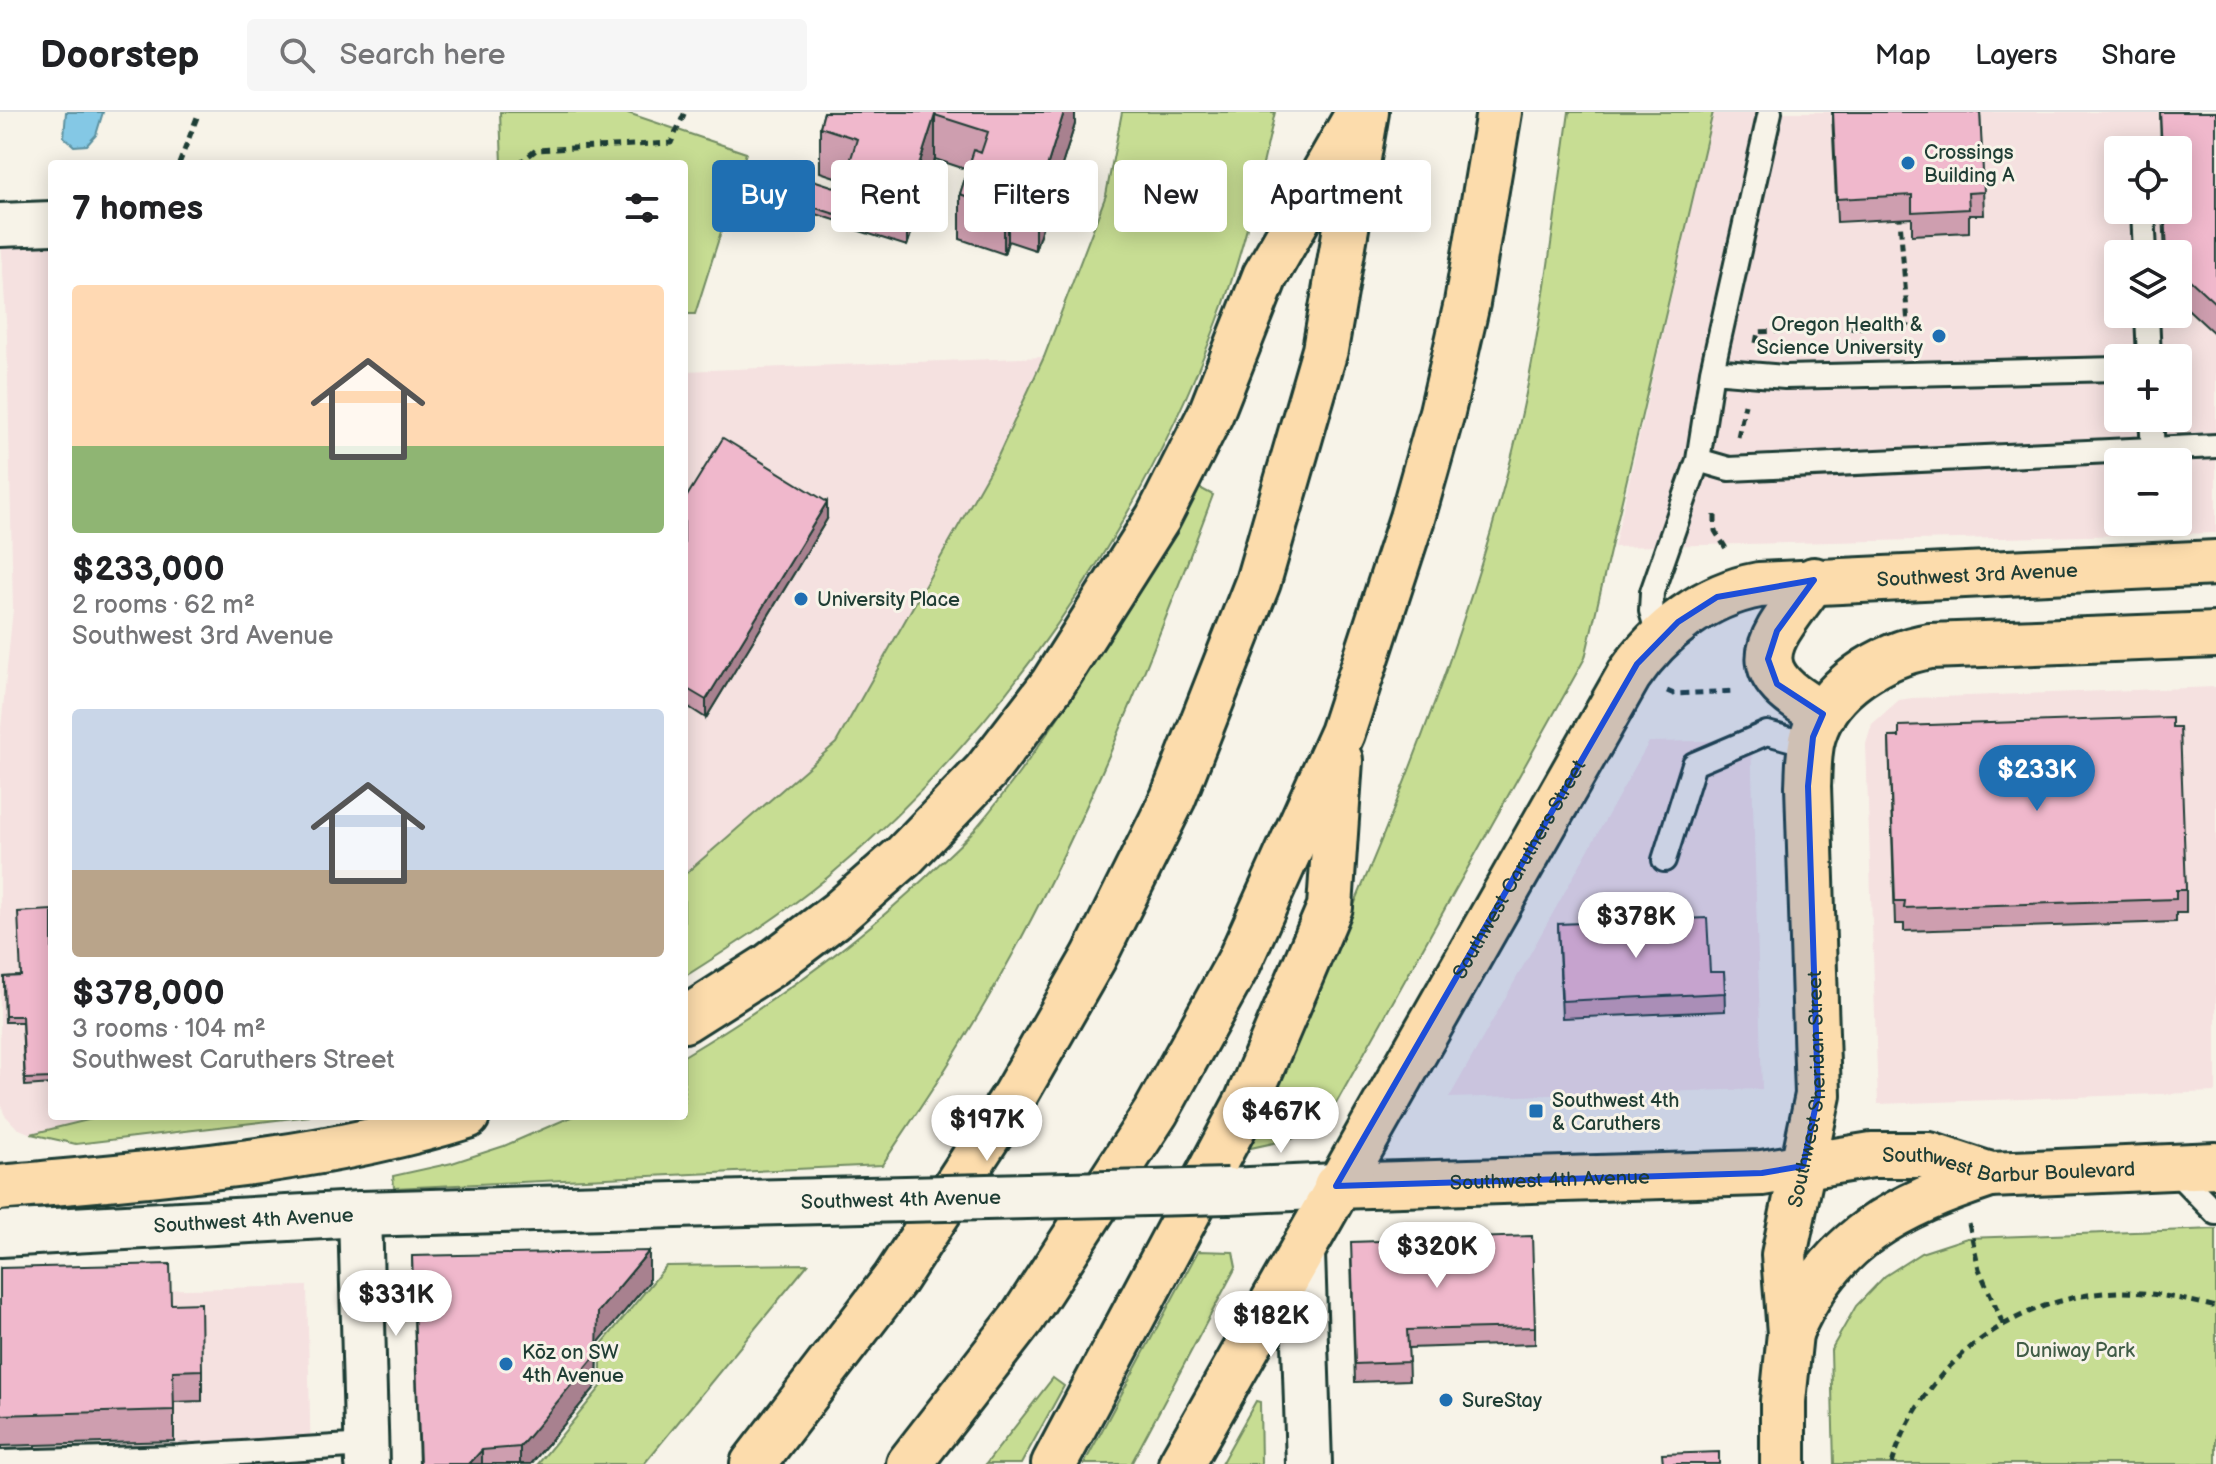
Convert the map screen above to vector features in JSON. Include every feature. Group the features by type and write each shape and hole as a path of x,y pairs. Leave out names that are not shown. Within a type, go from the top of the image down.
{"main road":[{"path":"688,1017 769,966 839,913 904,856 986,771 1052,685 1158,518 1211,413 1265,276 1359,112"},
{"path":"753,1464 895,1279 1015,1095 1094,957 1173,798 1258,582 1321,365 1366,112"},
{"path":"909,1464 1023,1317 1156,1112 1239,962 1342,733 1412,518 1442,412 1467,303 1499,112"},
{"name":"Southwest 3rd Avenue","path":"1739,589 1814,580 2216,563"},
{"path":"1814,580 1777,631 1768,659 1777,684 1817,729 1857,678 1883,659 1905,650 1930,646 2216,635"},
{"name":"Southwest Caruthers Street","path":"1181,1464 1302,1253 1336,1186 1373,1130 1655,624 1739,589"},
{"name":"Southwest Sheridan Street","path":"1783,1464 1783,1401 1790,1333 1784,1255 1818,1095 1808,811 1817,729"},
{"path":"1054,1464 1247,1102 1330,907 1342,733"},
{"path":"0,1188 193,1170 357,1145 452,1120"},
{"name":"Southwest Barbur Boulevard","path":"1803,1166 1872,1155 1929,1155 1976,1179 2216,1165"},
{"name":"Southwest 4th Avenue","path":"0,1234 360,1214 1228,1191 1762,1173 1803,1166"},
{"path":"1790,1333 1805,1297 1849,1246 1889,1216 1976,1179"},
{"path":"1302,1253 1309,1464"}],"street":[{"path":"0,225 48,223"},
{"path":"360,1214 366,1455"}],"lane":[{"path":"1655,624 1652,592 1698,460 1712,371 1770,112"},
{"path":"1712,371 1785,377 2104,369"},
{"path":"2174,448 2216,446"},
{"path":"1698,460 1729,469 2104,451"},
{"path":"1664,860 1694,764 1767,733 1817,729"},
{"path":"2170,1166 2216,1213"},
{"path":"0,1462 366,1455"}],"path":[{"path":"181,160 199,112"},
{"path":"523,160 536,150 671,143 685,112"},
{"path":"1900,219 1908,325"},
{"path":"1715,531 1723,546"},
{"path":"1629,675 1674,694 1743,690"},
{"path":"1976,1179 1979,1269 2004,1324"},
{"path":"1892,1464 1908,1421 1931,1386 1961,1354 2004,1324 2059,1301 2116,1293 2150,1294 2216,1307"}],"highlighted area":[{"path":"1814,580 1777,631 1768,659 1777,684 1823,714 1813,737 1808,786 1818,1095 1803,1166 1762,1173 1336,1186 1637,664 1678,622 1717,597"}],"shaded area":[{"name":"Oregon Health & Science University","path":"1713,112 2216,112 2216,533 2192,534 2192,448 2104,448 2104,536 1614,547"},
{"path":"48,239 48,1120 88,1120 31,1134 17,1128 4,1114 0,1100 0,737 13,609 7,336 1,241"},
{"name":"University Place","path":"1044,357 998,456 836,743 688,872 688,371"},
{"path":"2216,687 2216,1092 1878,1104 1866,744 1872,724 1899,700 1912,698"},
{"path":"1751,740 1762,1089 1449,1098 1649,742"},
{"path":"307,1286 311,1464 0,1464 0,1294"}],"green space":[{"path":"500,112 625,112 746,153 744,160 712,160 712,232 721,232 695,314 688,314 688,160 502,160"},
{"path":"1122,112 1275,112 1264,160 1243,160 1243,232 1246,232 1217,322 1185,399 1105,551 1057,624 1006,694 891,821 828,877 776,917 688,974 688,872 836,743 998,456 1044,357 1092,232 1098,232 1098,216 1106,195"},
{"path":"1569,112 1713,112 1585,658 1329,1116 1292,1139 1246,1149 1394,810 1458,636 1486,548 1511,459 1530,373"},
{"path":"1196,486 1213,495 1102,772 1038,907 945,1070 882,1165 394,1188 393,1176 452,1163 504,1146 564,1120 688,1120 688,1054 780,995 841,950 900,901 976,828 1038,747 1120,619"},
{"path":"88,1120 277,1120 76,1144 31,1134"},
{"name":"Duniway Park","path":"2216,1229 2216,1464 1834,1464 1831,1350 1856,1306 1885,1276 1921,1253 1967,1238"},
{"path":"1198,1251 1233,1252 1236,1267 1131,1464 1084,1464"},
{"path":"808,1264 644,1464 538,1464 601,1387 601,1345 666,1266"},
{"path":"1053,1378 1064,1386 1021,1464 986,1464"},
{"path":"1256,1401 1260,1402 1261,1464 1221,1464"}],"water":[{"path":"66,112 103,112 96,135 87,145 74,146 64,137"}],"building":[{"path":"824,112 1064,112 1049,160 971,160 974,150 981,153 988,132 935,115 921,160 850,160 857,139 820,127"},
{"name":"Crossings Building A","path":"1833,112 1980,112 1984,192 1968,193 1969,209 1912,212 1912,195 1837,199"},
{"path":"2160,112 2216,112 2216,304 2192,282 2192,240 2166,240 2166,224 2192,224 2192,136 2161,136"},
{"path":"815,181 831,186 831,213 815,208"},
{"path":"723,438 827,502 706,700 688,689 688,495"},
{"path":"2172,717 2172,727 2180,727 2186,890 2176,890 2176,899 1904,908 1905,901 1895,901 1889,737 1899,737 1899,726"},
{"path":"48,910 48,1078 25,1079 22,1016 5,1016 4,977 21,976 18,912"},
{"path":"1707,918 1710,972 1724,972 1725,993 1562,1001 1558,924"},
{"path":"1532,1236 1535,1327 1407,1330 1409,1362 1355,1364 1351,1242"},
{"name":"Kōz on SW 4th Avenue","path":"649,1251 598,1312 597,1354 520,1447 482,1450 469,1464 420,1464 412,1256"},
{"path":"170,1264 171,1304 201,1303 202,1370 173,1371 174,1410 0,1415 0,1268"},
{"path":"1719,1452 1719,1464 1641,1464 1663,1463 1662,1454"}],"place":[{"name":"Crossings Building A","path":"1908,163"},
{"name":"Oregon Health & Science University","path":"1939,336"},
{"name":"University Place","path":"801,599"},
{"name":"Southwest 4th & Caruthers","path":"1536,1111"},
{"name":"Kōz on SW 4th Avenue","path":"506,1364"},
{"name":"SureStay","path":"1446,1400"}]}
